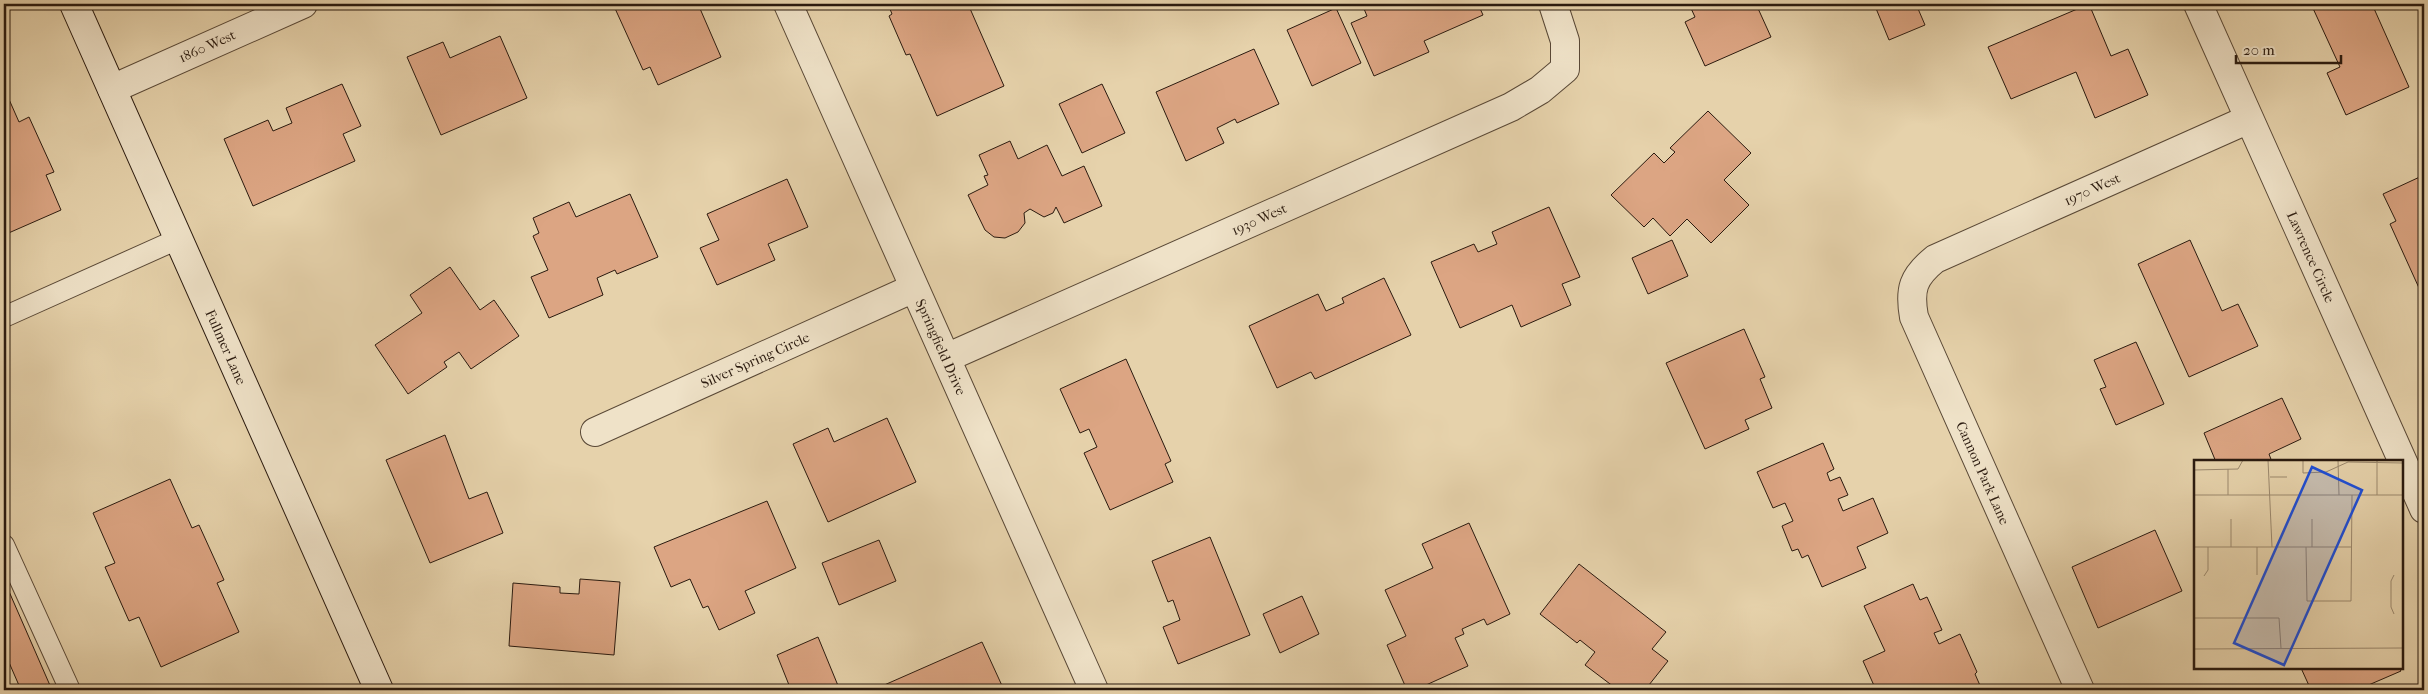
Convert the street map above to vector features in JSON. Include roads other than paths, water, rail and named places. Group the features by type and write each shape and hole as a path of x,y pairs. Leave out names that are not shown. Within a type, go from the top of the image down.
{"street":[{"name":"Fullmer Lane","path":"74,4 379,690"},
{"name":"1860 West","path":"112,89 302,4"},
{"name":"Springfield Drive","path":"788,4 1094,690"},
{"name":"1930 West","path":"946,358 1511,107 1540,90 1565,69 1565,41 1553,4"},
{"name":"Lawrence Circle","path":"2198,4 2402,460"},
{"name":"1970 West","path":"1935,259 2249,119"},
{"name":"Cannon Park Lane","path":"1935,259 1922,270 1913,285 1911,301 1914,318 2080,690"},
{"name":"Silver Spring Circle","path":"595,432 914,288"},
{"name":"Lawrence Circle","path":"2403,463 2424,510"}],"lane":[{"path":"4,317 178,239"},
{"path":"4,545 70,690"}]}
